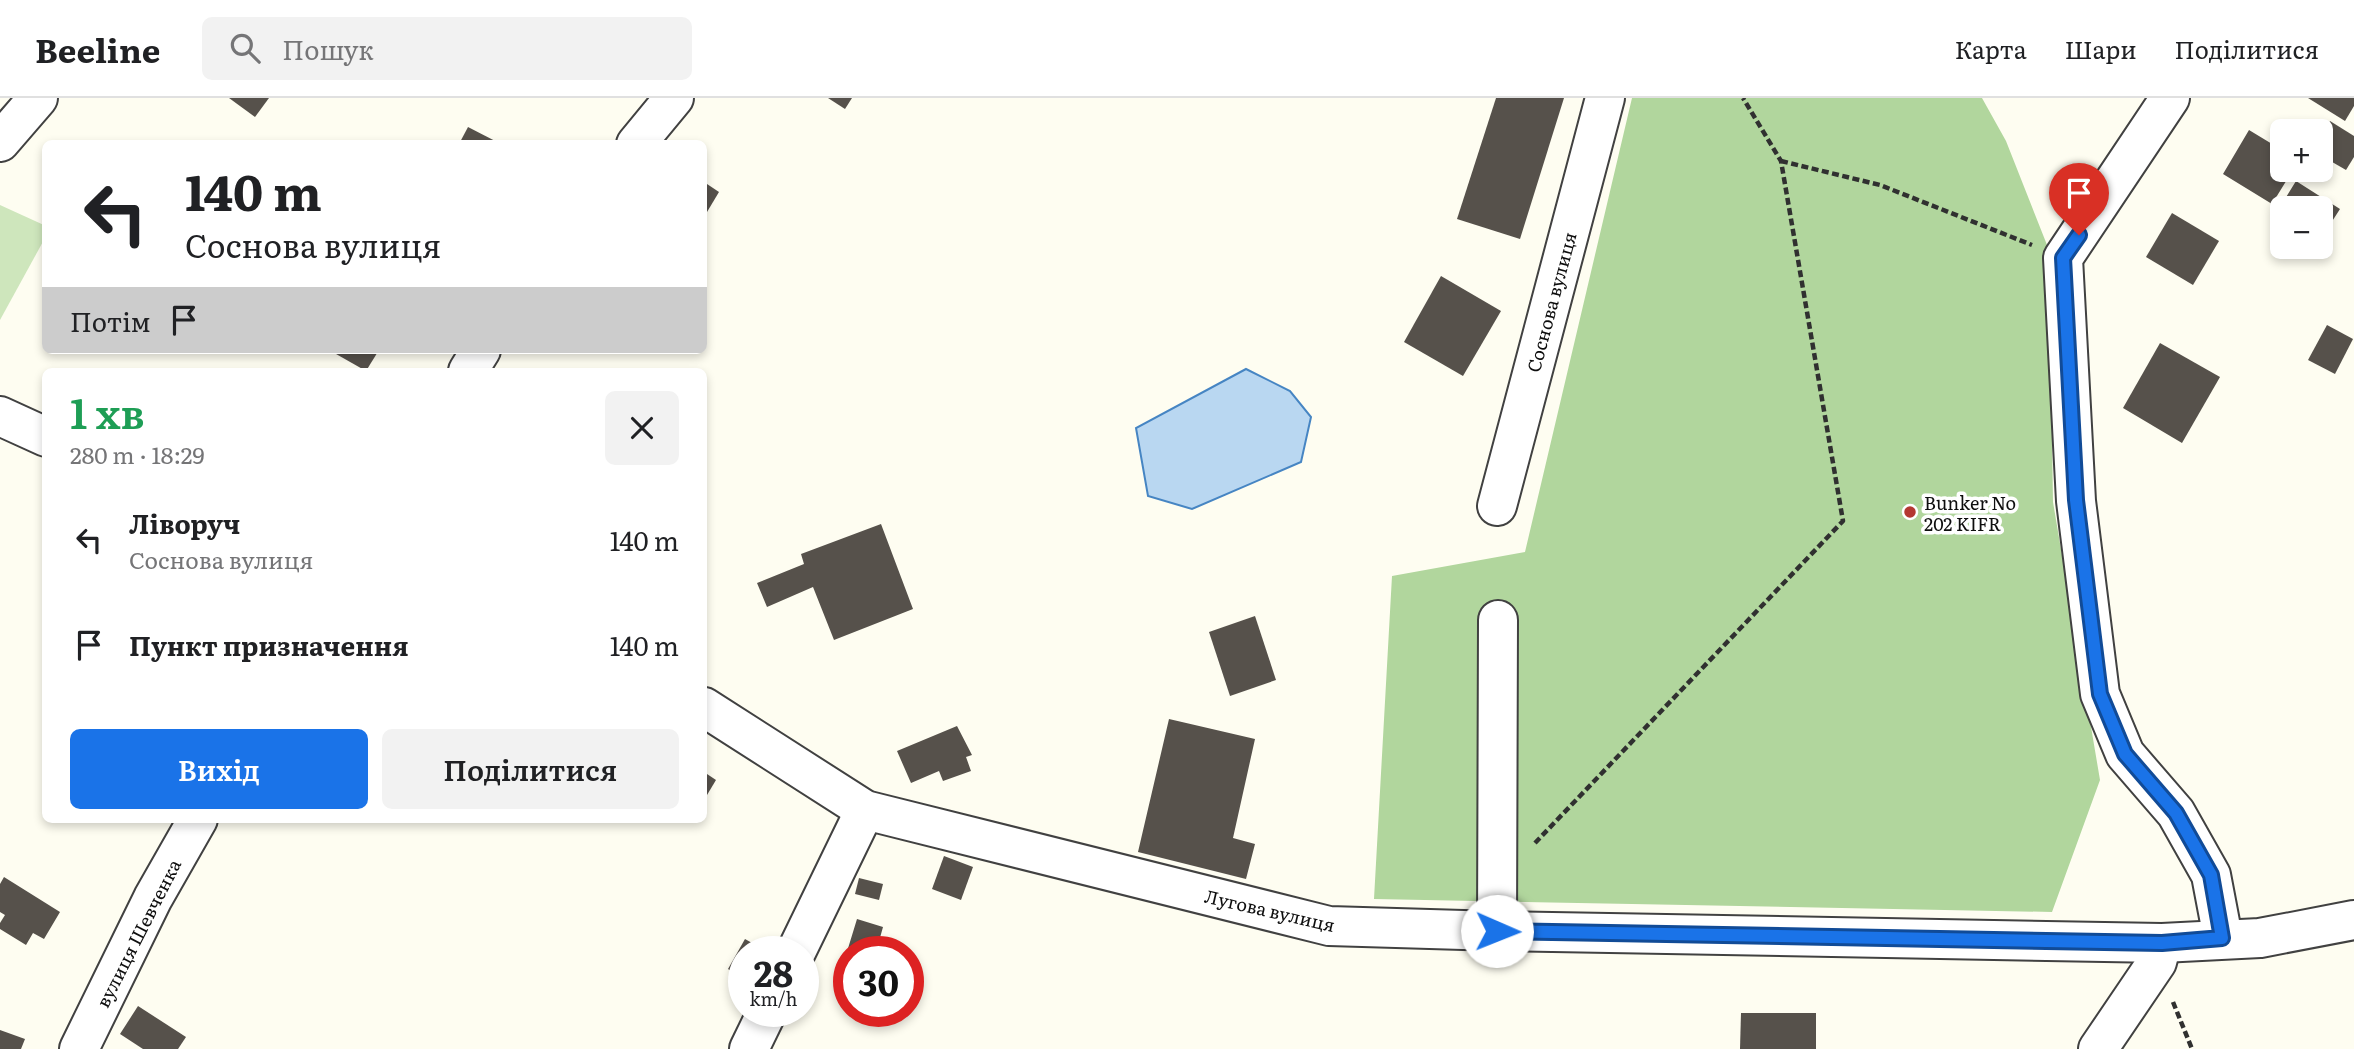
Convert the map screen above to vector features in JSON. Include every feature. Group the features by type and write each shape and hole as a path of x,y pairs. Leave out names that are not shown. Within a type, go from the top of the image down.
{"street":[{"path":"0,142 38,98"},
{"path":"639,140 674,98"},
{"name":"Соснова вулиця","path":"1497,506 1605,98"},
{"path":"2170,98 2063,258 2076,500 2100,694 2125,754 2176,813 2211,875 2222,938"},
{"path":"0,416 42,435"},
{"path":"1497,931 1498,620"},
{"name":"Лугова вулиця","path":"707,709 865,810 1329,926 2162,943 2260,938 2354,919"},
{"path":"804,936 865,810"},
{"name":"вулиця Шевченка","path":"79,1049 153,898 196,823"},
{"path":"2098,1049 2157,962 2162,943"},
{"path":"749,1049 760,1027"}],"path":[{"path":"1497,883 1843,521 1781,161 1743,98"},
{"path":"1781,161 1880,185 2063,258"}],"green space":[{"path":"1632,98 1982,98 2006,141 2049,250 2053,502 2100,780 2052,912 1374,899 1392,576 1525,552"},
{"path":"0,205 42,224 42,243 0,320"}],"water":[{"path":"1246,369 1290,391 1311,417 1301,462 1192,509 1148,496 1136,428"}],"building":[{"path":"229,98 269,98 255,117"},
{"path":"828,98 852,98 845,109"},
{"path":"1496,98 1564,98 1520,239 1457,219"},
{"path":"2308,98 2354,98 2354,106 2345,121"},
{"path":"2333,123 2354,136 2354,157 2346,170 2333,162"},
{"path":"468,127 493,140 461,140"},
{"path":"2249,130 2270,143 2270,182 2286,182 2277,196 2270,196 2270,203 2223,174"},
{"path":"2298,182 2320,196 2287,196"},
{"path":"707,184 719,192 707,212"},
{"path":"2333,205 2340,209 2333,220"},
{"path":"2172,213 2219,241 2193,285 2146,257"},
{"path":"1441,276 1501,311 1463,376 1404,342"},
{"path":"2327,325 2353,339 2335,374 2308,360"},
{"path":"2160,343 2220,377 2182,443 2123,408"},
{"path":"336,354 377,354 368,368 361,368"},
{"path":"881,524 913,609 834,640 813,587 767,607 757,583 804,564 801,554"},
{"path":"1255,616 1276,680 1230,696 1209,632"},
{"path":"1169,719 1255,739 1233,838 1255,844 1246,879 1138,852"},
{"path":"957,726 972,755 966,757 971,771 943,781 939,771 911,783 897,751"},
{"path":"707,774 716,780 707,795"},
{"path":"944,856 973,867 961,900 932,889"},
{"path":"4,877 60,912 44,939 33,933 26,945 0,929 5,915 0,912 0,884"},
{"path":"859,878 883,884 879,900 855,894"},
{"path":"857,919 883,927 880,936 852,936"},
{"path":"138,1006 186,1037 178,1049 143,1049 120,1034"},
{"path":"1741,1013 1816,1013 1816,1049 1740,1049"},
{"path":"0,1030 25,1039 21,1049 0,1049"}],"place":[{"name":"Bunker No 202 KIFR","path":"1910,512"}],"route":[{"path":"1497,931 2162,943 2222,938 2211,875 2176,813 2125,754 2100,694 2076,500 2063,258 2079,235"}]}
